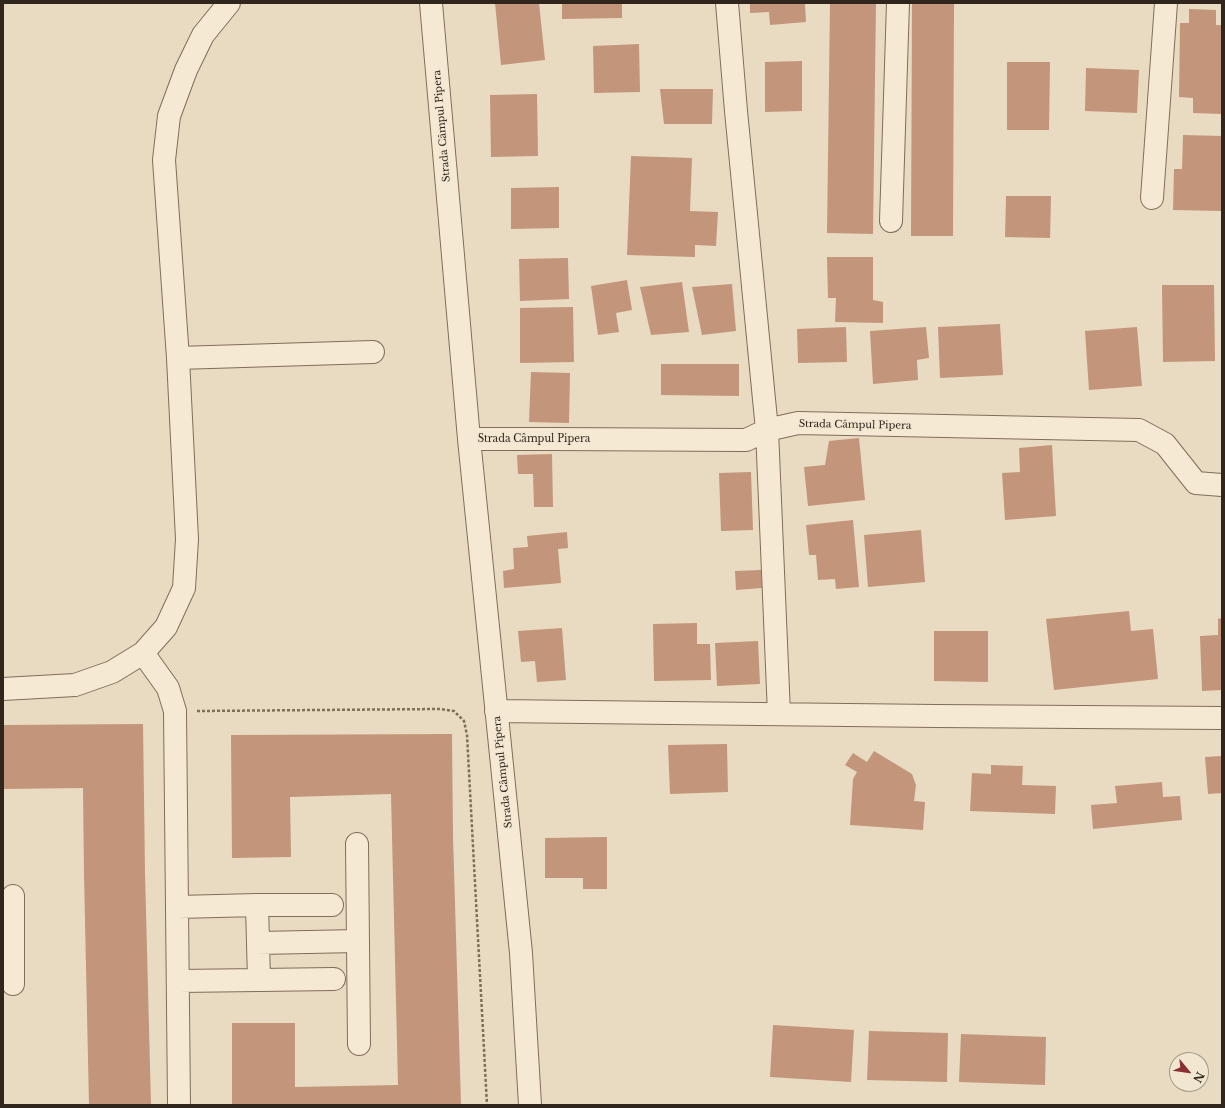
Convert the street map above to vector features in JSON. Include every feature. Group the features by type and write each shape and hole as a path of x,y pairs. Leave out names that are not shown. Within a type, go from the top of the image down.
{"street":[{"path":"3,689 75,685 112,672 143,652 166,627 184,588 188,539 178,358 164,160 169,116 186,70 203,35 229,3"},
{"name":"Strada Câmpul Pipera","path":"431,3 469,439 521,953 530,1105"},
{"path":"727,3 767,430 779,714"},
{"path":"891,221 898,3"},
{"path":"1152,198 1166,3"},
{"path":"178,358 373,352"},
{"name":"Strada Câmpul Pipera","path":"469,439 746,440 767,430 798,423 1139,430 1165,444 1196,483 1222,485"},
{"path":"143,652 168,688 175,711 179,1105"},
{"path":"496,710 1222,718"},
{"path":"357,844 359,1044"},
{"path":"13,984 14,896"},
{"path":"178,907 332,904"},
{"path":"257,905 258,980"},
{"path":"258,943 358,942"},
{"path":"178,981 334,979"}],"path":[{"path":"175,711 440,709 454,711 464,721 467,735 486,1105"}],"building":[{"path":"495,3 539,3 545,60 501,65"},
{"path":"562,3 622,3 622,18 562,19"},
{"path":"750,3 805,3 806,22 770,25 769,12 750,13"},
{"path":"830,3 876,3 873,234 827,233"},
{"path":"912,3 954,3 953,236 911,236"},
{"path":"1189,9 1216,10 1216,25 1222,25 1222,114 1193,113 1193,98 1179,97 1180,23 1189,23"},
{"path":"639,44 640,92 594,93 593,46"},
{"path":"802,61 802,111 765,112 765,62"},
{"path":"1007,62 1050,62 1049,130 1007,130"},
{"path":"1086,68 1139,70 1137,113 1085,111"},
{"path":"660,89 713,89 712,124 664,124"},
{"path":"537,94 538,156 491,157 490,95"},
{"path":"1183,135 1222,136 1222,211 1173,210 1174,169 1182,169"},
{"path":"631,156 692,158 690,211 718,212 716,246 695,245 695,257 627,255"},
{"path":"559,187 559,228 511,229 511,188"},
{"path":"1006,196 1051,196 1050,238 1005,237"},
{"path":"827,257 873,257 873,300 883,302 883,323 835,322 836,298 828,298"},
{"path":"568,258 569,299 520,301 519,259"},
{"path":"627,280 632,310 616,313 619,332 598,335 591,286"},
{"path":"682,282 689,332 651,335 640,287"},
{"path":"732,284 736,331 702,335 692,287"},
{"path":"1162,285 1214,285 1215,361 1163,362"},
{"path":"573,307 574,362 520,363 520,308"},
{"path":"1000,324 1003,375 940,378 938,327"},
{"path":"846,327 847,362 798,363 797,329"},
{"path":"926,327 929,358 917,360 918,380 873,384 870,331"},
{"path":"1137,327 1142,386 1089,390 1085,331"},
{"path":"661,364 739,364 739,396 661,395"},
{"path":"531,372 570,373 569,423 529,422"},
{"path":"859,438 865,500 808,506 804,467 825,465 829,441"},
{"path":"1052,445 1056,516 1005,520 1002,473 1020,472 1019,448"},
{"path":"552,454 553,507 534,507 533,474 518,474 517,455"},
{"path":"751,472 753,530 721,531 719,473"},
{"path":"853,520 859,587 836,589 835,579 818,580 816,555 809,555 806,525"},
{"path":"921,530 925,582 868,587 864,535"},
{"path":"567,532 568,548 558,549 561,583 504,588 503,571 514,569 513,548 528,547 527,536"},
{"path":"761,570 762,588 736,590 735,571"},
{"path":"1129,611 1131,631 1153,629 1158,679 1054,690 1046,619"},
{"path":"1222,618 1222,690 1202,691 1200,636 1218,635 1218,619"},
{"path":"697,623 697,644 710,644 711,680 654,681 653,624"},
{"path":"562,628 566,680 537,682 535,661 521,662 518,631"},
{"path":"934,631 988,631 988,682 934,681"},
{"path":"758,641 760,684 717,686 715,643"},
{"path":"143,724 151,1105 89,1105 83,788 3,789 3,725"},
{"path":"452,734 453,836 461,1105 232,1105 232,1023 295,1023 295,1087 398,1085 391,794 290,797 291,857 232,858 231,735"},
{"path":"727,744 728,792 670,794 668,745"},
{"path":"874,751 912,774 916,785 914,801 925,802 923,830 850,825 853,779 857,772 845,765 853,753 867,762"},
{"path":"1222,756 1222,793 1208,794 1205,757"},
{"path":"991,765 1023,766 1022,785 1056,786 1055,814 970,811 972,773 991,774"},
{"path":"1162,782 1163,797 1180,796 1182,820 1093,829 1091,805 1117,803 1115,786"},
{"path":"607,837 607,889 583,889 583,878 545,878 545,838"},
{"path":"773,1025 854,1030 851,1082 770,1077"},
{"path":"869,1031 948,1033 947,1082 867,1080"},
{"path":"961,1034 1046,1037 1045,1085 959,1082"}]}
